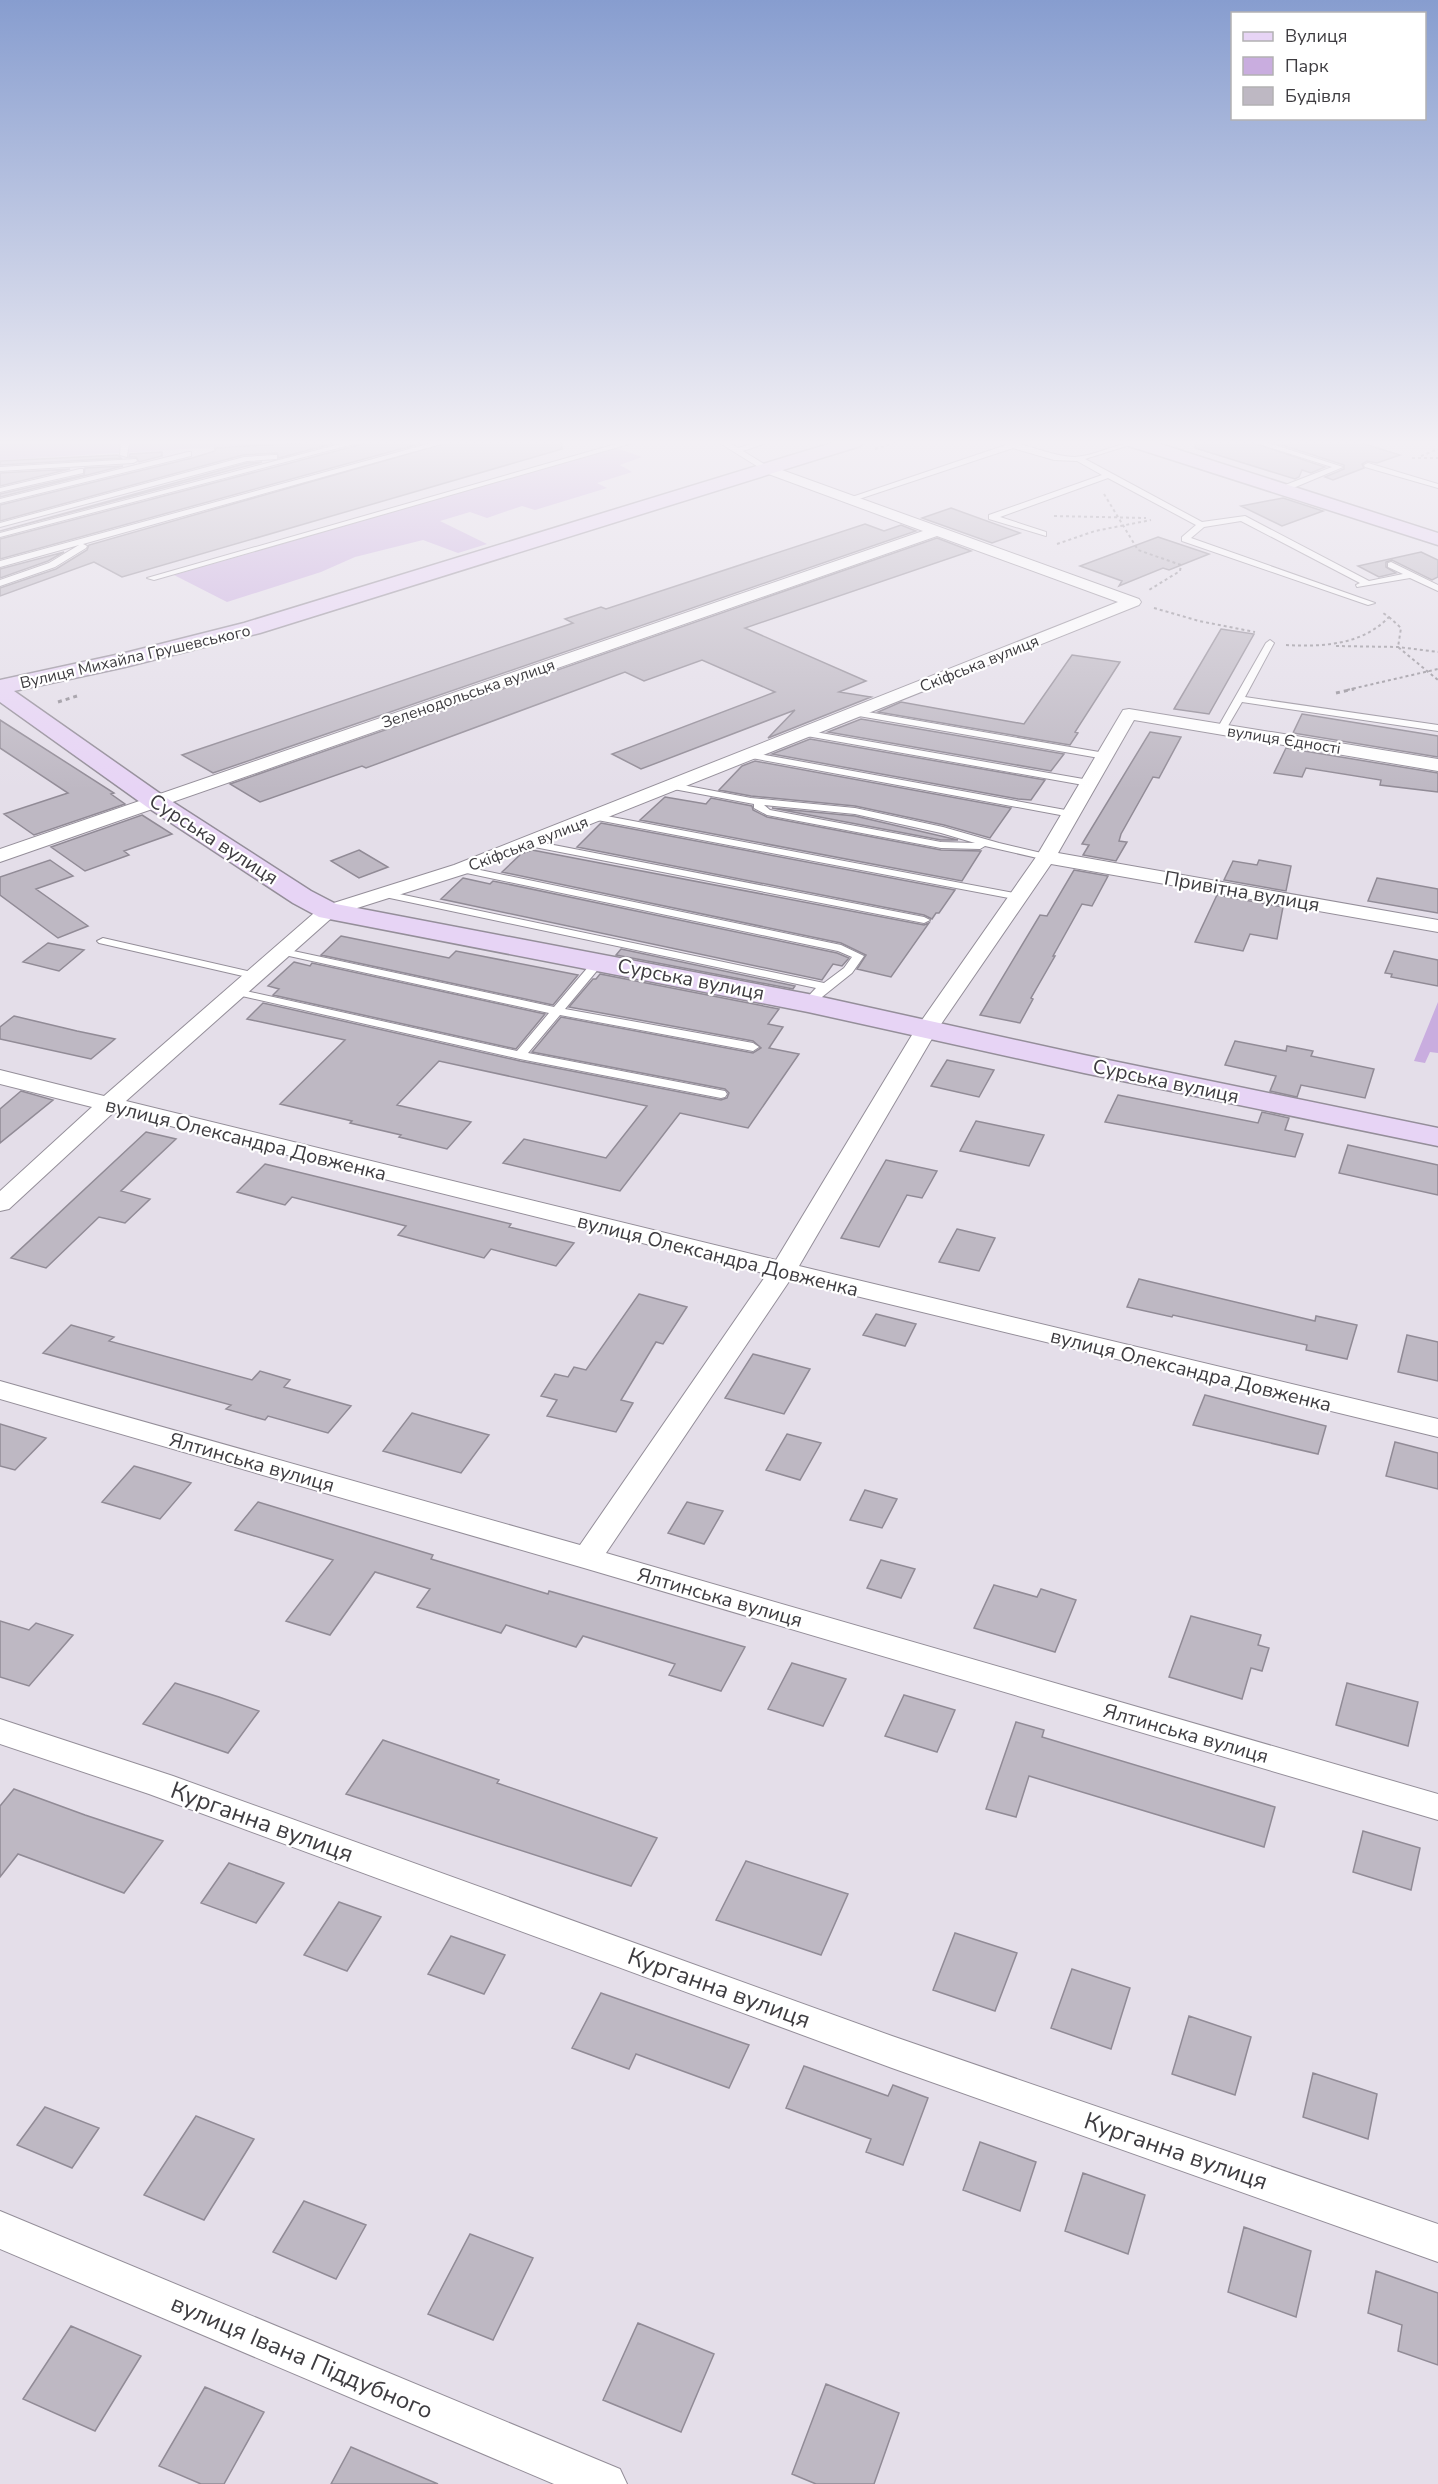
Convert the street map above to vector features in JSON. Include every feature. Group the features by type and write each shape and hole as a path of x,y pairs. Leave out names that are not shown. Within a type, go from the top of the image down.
{"street":[{"name":"Вулиця Михайла Грушевського","path":"0,689 252,628 479,558"},
{"name":"Зеленодольська вулиця","path":"0,856 859,558"},
{"path":"1010,558 1132,602"},
{"name":"Скіфська вулиця","path":"0,1204 108,1105 328,911 461,869 596,818 1132,602"},
{"name":"Сурська вулиця","path":"0,689 26,712 156,802 302,897 328,911 599,961 817,995 927,1030 1438,1137"},
{"name":"вулиця Єдності","path":"1105,756 1129,714 1438,765"},
{"path":"587,1558 783,1270 927,1030 1046,857 1105,756"},
{"name":"Привітна вулиця","path":"1046,857 1438,926"},
{"name":"вулиця Олександра Довженка","path":"0,1077 783,1270 1438,1428"},
{"name":"Ялтинська вулиця","path":"0,1390 587,1558 1438,1807"},
{"name":"Курганна вулиця","path":"0,1731 161,1785 892,2052 1438,2243"},
{"name":"вулиця Івана Піддубного","path":"0,2230 605,2484"}],"lane":[{"path":"0,564 23,558"},
{"path":"0,583 52,565 64,558"},
{"path":"151,578 222,558"},
{"path":"1240,558 1371,603"},
{"path":"1319,558 1367,583"},
{"path":"15,560 35,570"},
{"path":"1391,565 1438,588"},
{"path":"1338,592 1367,583 1411,575"},
{"path":"1222,729 1269,643"},
{"path":"1239,699 1438,728"},
{"path":"856,713 1105,756"},
{"path":"804,734 1089,783"},
{"path":"749,755 1071,814"},
{"path":"672,786 751,801 855,811 943,830 1046,857"},
{"path":"751,801 767,812 941,845 997,846"},
{"path":"596,818 1018,897"},
{"path":"528,843 924,920"},
{"path":"385,894 817,995 853,967 858,956 841,948 461,869"},
{"path":"103,941 256,976"},
{"path":"284,952 556,1011 753,1047"},
{"path":"519,1055 599,961"},
{"path":"237,992 519,1055 721,1094"}],"path":[{"path":"1132,602 1180,571 1180,566 1159,558"},
{"path":"1132,602 1198,621 1264,634 1269,643 1398,647 1438,652"},
{"path":"1371,603 1401,628 1398,647"},
{"path":"1323,646 1347,642 1384,625 1389,617"},
{"path":"1398,647 1438,680"},
{"path":"1284,705 1438,669"}],"green space":[{"path":"233,558 353,558 321,572 227,602 174,575"},
{"path":"1438,1002 1438,1053 1430,1052 1425,1063 1414,1061"}],"building":[{"path":"42,558 53,558 0,578 0,569"},
{"path":"74,558 188,558 122,577 94,562 0,596 0,588 56,569"},
{"path":"762,558 838,558 213,773 182,755 573,623 565,619 601,607 606,609"},
{"path":"880,558 951,558 745,628 866,681 839,692 871,697 768,738 795,710 641,769 612,754 775,692 702,660 644,681 625,672 366,768 362,766 260,802 230,784"},
{"path":"1102,558 1199,558 1169,570 1163,568 1119,586 1122,581 1080,566"},
{"path":"1394,558 1434,558 1438,560 1438,577 1432,580 1392,560 1386,562 1386,567 1396,573 1379,577 1358,566"},
{"path":"1221,629 1254,634 1209,714 1174,709"},
{"path":"1072,655 1120,662 1075,732 1078,733 1070,745 878,712 901,702 1024,724"},
{"path":"1302,714 1438,736 1438,757 1293,733"},
{"path":"861,719 1064,754 1051,771 828,732"},
{"path":"0,720 114,793 111,794 125,804 34,835 4,814 68,793 0,748"},
{"path":"1150,732 1181,737 1159,778 1153,777 1121,834 1119,841 1127,842 1116,861 1083,855 1089,845 1082,844"},
{"path":"810,739 1045,780 1031,800 1018,799 772,754"},
{"path":"1286,748 1438,773 1438,792 1380,785 1381,780 1306,768 1302,777 1274,773"},
{"path":"755,761 1011,808 990,838 944,825 855,806 751,796 719,790 742,766"},
{"path":"665,797 706,804 711,798 752,806 753,810 767,817 941,850 981,851 962,881 640,820"},
{"path":"772,808 855,816 958,840 941,840"},
{"path":"142,815 172,834 124,851 129,855 85,871 51,847"},
{"path":"601,823 955,890 932,919 924,915 577,847"},
{"path":"359,850 388,867 359,878 331,861"},
{"path":"532,850 924,925 929,923 891,977 857,969 866,955 841,943 502,872 521,854"},
{"path":"50,860 73,876 36,889 88,926 58,938 0,895 0,877"},
{"path":"1259,860 1291,866 1286,891 1224,880 1233,861 1257,865"},
{"path":"1074,870 1108,876 1092,906 1082,904 1020,1023 980,1015 1040,915 1047,916"},
{"path":"463,878 490,884 493,881 837,953 849,958 842,966 833,964 822,980 441,899"},
{"path":"1377,878 1438,889 1438,913 1368,901"},
{"path":"1217,895 1283,907 1277,939 1250,934 1243,951 1195,942"},
{"path":"341,936 449,958 456,951 578,975 553,1005 321,955"},
{"path":"48,943 84,950 59,971 23,962"},
{"path":"621,949 795,986 793,989 616,955"},
{"path":"1394,951 1438,960 1438,986 1391,977 1392,974 1385,973"},
{"path":"294,962 310,966 312,963 545,1014 516,1049 273,995 279,989 268,986"},
{"path":"600,974 779,1009 768,1024 783,1027 769,1048 799,1054 748,1128 680,1113 620,1191 503,1163 524,1139 606,1158 647,1106 439,1061 397,1105 471,1122 447,1149 350,1123 352,1121 280,1104 345,1040 247,1019 263,1003 520,1061 721,1100 727,1098 729,1093 725,1089 532,1052 561,1017 753,1053 761,1048 753,1041 569,1007"},
{"path":"14,1016 115,1039 91,1059 0,1039 0,1027"},
{"path":"1235,1041 1286,1051 1287,1046 1313,1051 1311,1056 1374,1069 1365,1098 1301,1085 1297,1097 1270,1091 1276,1076 1225,1065"},
{"path":"947,1060 994,1070 979,1097 931,1086"},
{"path":"21,1091 53,1100 0,1143 0,1109"},
{"path":"1118,1095 1258,1123 1262,1112 1289,1118 1285,1130 1303,1134 1295,1157 1105,1122"},
{"path":"976,1121 1044,1135 1029,1166 960,1151"},
{"path":"146,1132 176,1139 121,1191 150,1199 125,1223 99,1217 46,1268 11,1258"},
{"path":"1348,1145 1438,1165 1438,1195 1339,1173"},
{"path":"886,1160 937,1171 922,1198 907,1195 879,1247 841,1238"},
{"path":"265,1164 511,1224 509,1227 574,1243 556,1266 491,1249 484,1258 398,1235 406,1226 292,1197 285,1205 237,1192"},
{"path":"957,1229 995,1238 979,1271 939,1262"},
{"path":"1139,1279 1315,1321 1316,1316 1357,1325 1347,1359 1306,1350 1307,1345 1127,1307"},
{"path":"639,1294 687,1307 663,1344 656,1342 621,1400 633,1403 616,1432 547,1416 557,1400 541,1396 555,1374 568,1377 574,1367 586,1370"},
{"path":"876,1314 916,1324 905,1346 863,1335"},
{"path":"71,1325 114,1337 109,1341 252,1380 260,1371 290,1380 284,1387 351,1406 328,1433 268,1416 265,1420 226,1409 231,1405 43,1353"},
{"path":"1407,1335 1438,1342 1438,1381 1398,1372"},
{"path":"753,1354 810,1369 784,1414 725,1398"},
{"path":"1205,1395 1326,1426 1318,1454 1193,1425"},
{"path":"412,1413 489,1435 461,1473 383,1451"},
{"path":"0,1424 46,1438 15,1470 0,1466"},
{"path":"787,1434 821,1443 800,1480 766,1470"},
{"path":"1395,1442 1438,1453 1438,1489 1386,1476"},
{"path":"134,1466 191,1483 160,1519 102,1502"},
{"path":"865,1490 897,1499 882,1528 850,1520"},
{"path":"258,1502 433,1555 431,1559 548,1594 549,1591 745,1647 721,1691 669,1675 675,1664 583,1636 576,1647 506,1625 501,1633 417,1607 430,1589 375,1572 330,1635 286,1621 333,1560 235,1530"},
{"path":"687,1502 723,1511 704,1544 668,1533"},
{"path":"881,1560 915,1569 901,1598 867,1588"},
{"path":"994,1585 1037,1597 1041,1589 1076,1600 1055,1652 974,1628"},
{"path":"1191,1616 1261,1635 1258,1645 1269,1648 1262,1671 1251,1668 1242,1699 1169,1677"},
{"path":"0,1621 29,1630 36,1623 73,1635 29,1686 0,1677"},
{"path":"792,1663 846,1679 823,1726 768,1709"},
{"path":"175,1683 259,1711 228,1753 143,1724"},
{"path":"1347,1683 1418,1702 1408,1746 1336,1725"},
{"path":"904,1695 955,1710 937,1752 885,1736"},
{"path":"1016,1722 1044,1730 1042,1737 1275,1807 1264,1847 1029,1776 1016,1817 986,1809"},
{"path":"383,1740 499,1780 497,1783 657,1838 631,1886 346,1794"},
{"path":"14,1789 163,1841 124,1893 18,1854 0,1877 0,1806"},
{"path":"1363,1831 1420,1848 1411,1890 1353,1872"},
{"path":"746,1861 848,1894 821,1955 716,1920"},
{"path":"229,1863 284,1883 256,1923 201,1903"},
{"path":"339,1902 381,1917 347,1971 304,1955"},
{"path":"955,1933 1017,1953 995,2011 933,1990"},
{"path":"451,1936 505,1955 484,1994 428,1974"},
{"path":"1072,1969 1130,1988 1111,2049 1051,2028"},
{"path":"601,1993 749,2045 729,2088 636,2054 629,2069 572,2048"},
{"path":"1189,2016 1251,2037 1235,2095 1172,2074"},
{"path":"804,2066 888,2096 893,2085 928,2098 903,2165 866,2152 871,2139 786,2108"},
{"path":"1313,2073 1377,2094 1368,2139 1303,2117"},
{"path":"45,2107 99,2128 72,2168 17,2145"},
{"path":"196,2116 254,2139 204,2220 144,2195"},
{"path":"980,2142 1036,2162 1020,2211 963,2190"},
{"path":"1083,2173 1145,2195 1128,2254 1065,2231"},
{"path":"304,2201 366,2225 336,2279 273,2252"},
{"path":"1244,2227 1311,2251 1296,2317 1228,2292"},
{"path":"470,2234 533,2258 493,2340 428,2314"},
{"path":"1376,2271 1438,2293 1438,2365 1398,2351 1402,2325 1368,2313"},
{"path":"638,2323 714,2354 681,2432 603,2400"},
{"path":"71,2326 141,2356 95,2431 23,2399"},
{"path":"826,2384 899,2413 874,2484 816,2484 792,2474"},
{"path":"205,2387 264,2412 224,2484 201,2484 159,2466"},
{"path":"351,2447 438,2484 331,2484"}]}
